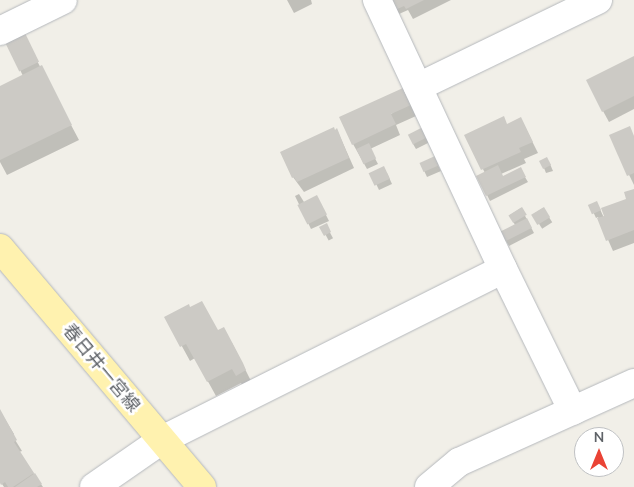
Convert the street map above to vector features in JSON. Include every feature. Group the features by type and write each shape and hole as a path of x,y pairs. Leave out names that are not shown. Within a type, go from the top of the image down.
{"main road":[{"name":"春日井一宮線","path":"0,248 202,487"}],"street":[{"path":"0,31 63,0"},
{"path":"377,0 503,269 573,411"},
{"path":"418,87 598,0"},
{"path":"94,487 162,440 503,269"},
{"path":"429,487 459,462 634,383"}],"building":[{"path":"390,0 424,0 406,9 404,6 395,10"},
{"path":"25,33 39,62 19,71 5,43"},
{"path":"634,56 634,96 602,112 586,80"},
{"path":"42,65 72,125 0,160 0,86"},
{"path":"403,88 411,105 391,114 396,124 352,145 339,117"},
{"path":"504,116 507,124 521,117 533,142 519,148 521,152 481,170 464,135"},
{"path":"630,126 634,136 634,173 627,176 609,135"},
{"path":"334,127 335,130 337,128 349,158 297,182 294,177 292,178 280,152"},
{"path":"423,127 428,137 413,145 408,135"},
{"path":"369,143 376,158 363,164 356,149"},
{"path":"435,156 439,165 424,172 419,163"},
{"path":"547,157 551,165 543,169 539,161"},
{"path":"498,165 503,176 521,167 526,177 486,196 476,176"},
{"path":"384,166 390,179 375,186 369,173"},
{"path":"634,189 634,230 606,241 597,218 604,216 601,208 626,199 624,192"},
{"path":"317,195 327,215 307,225 297,205"},
{"path":"597,201 601,210 592,214 588,205"},
{"path":"522,207 527,215 513,223 508,215"},
{"path":"544,207 550,217 537,225 531,215"},
{"path":"527,218 532,228 504,242 499,232"},
{"path":"327,223 331,232 324,236 319,227"},
{"path":"202,301 218,330 224,327 243,363 246,370 236,376 232,369 207,382 186,344 180,347 164,317 189,304 190,307"},
{"path":"0,409 17,440 14,442 34,473 13,487 8,487 5,482 1,485 0,483"},
{"path":"35,473 42,484 37,487 15,487"}]}
